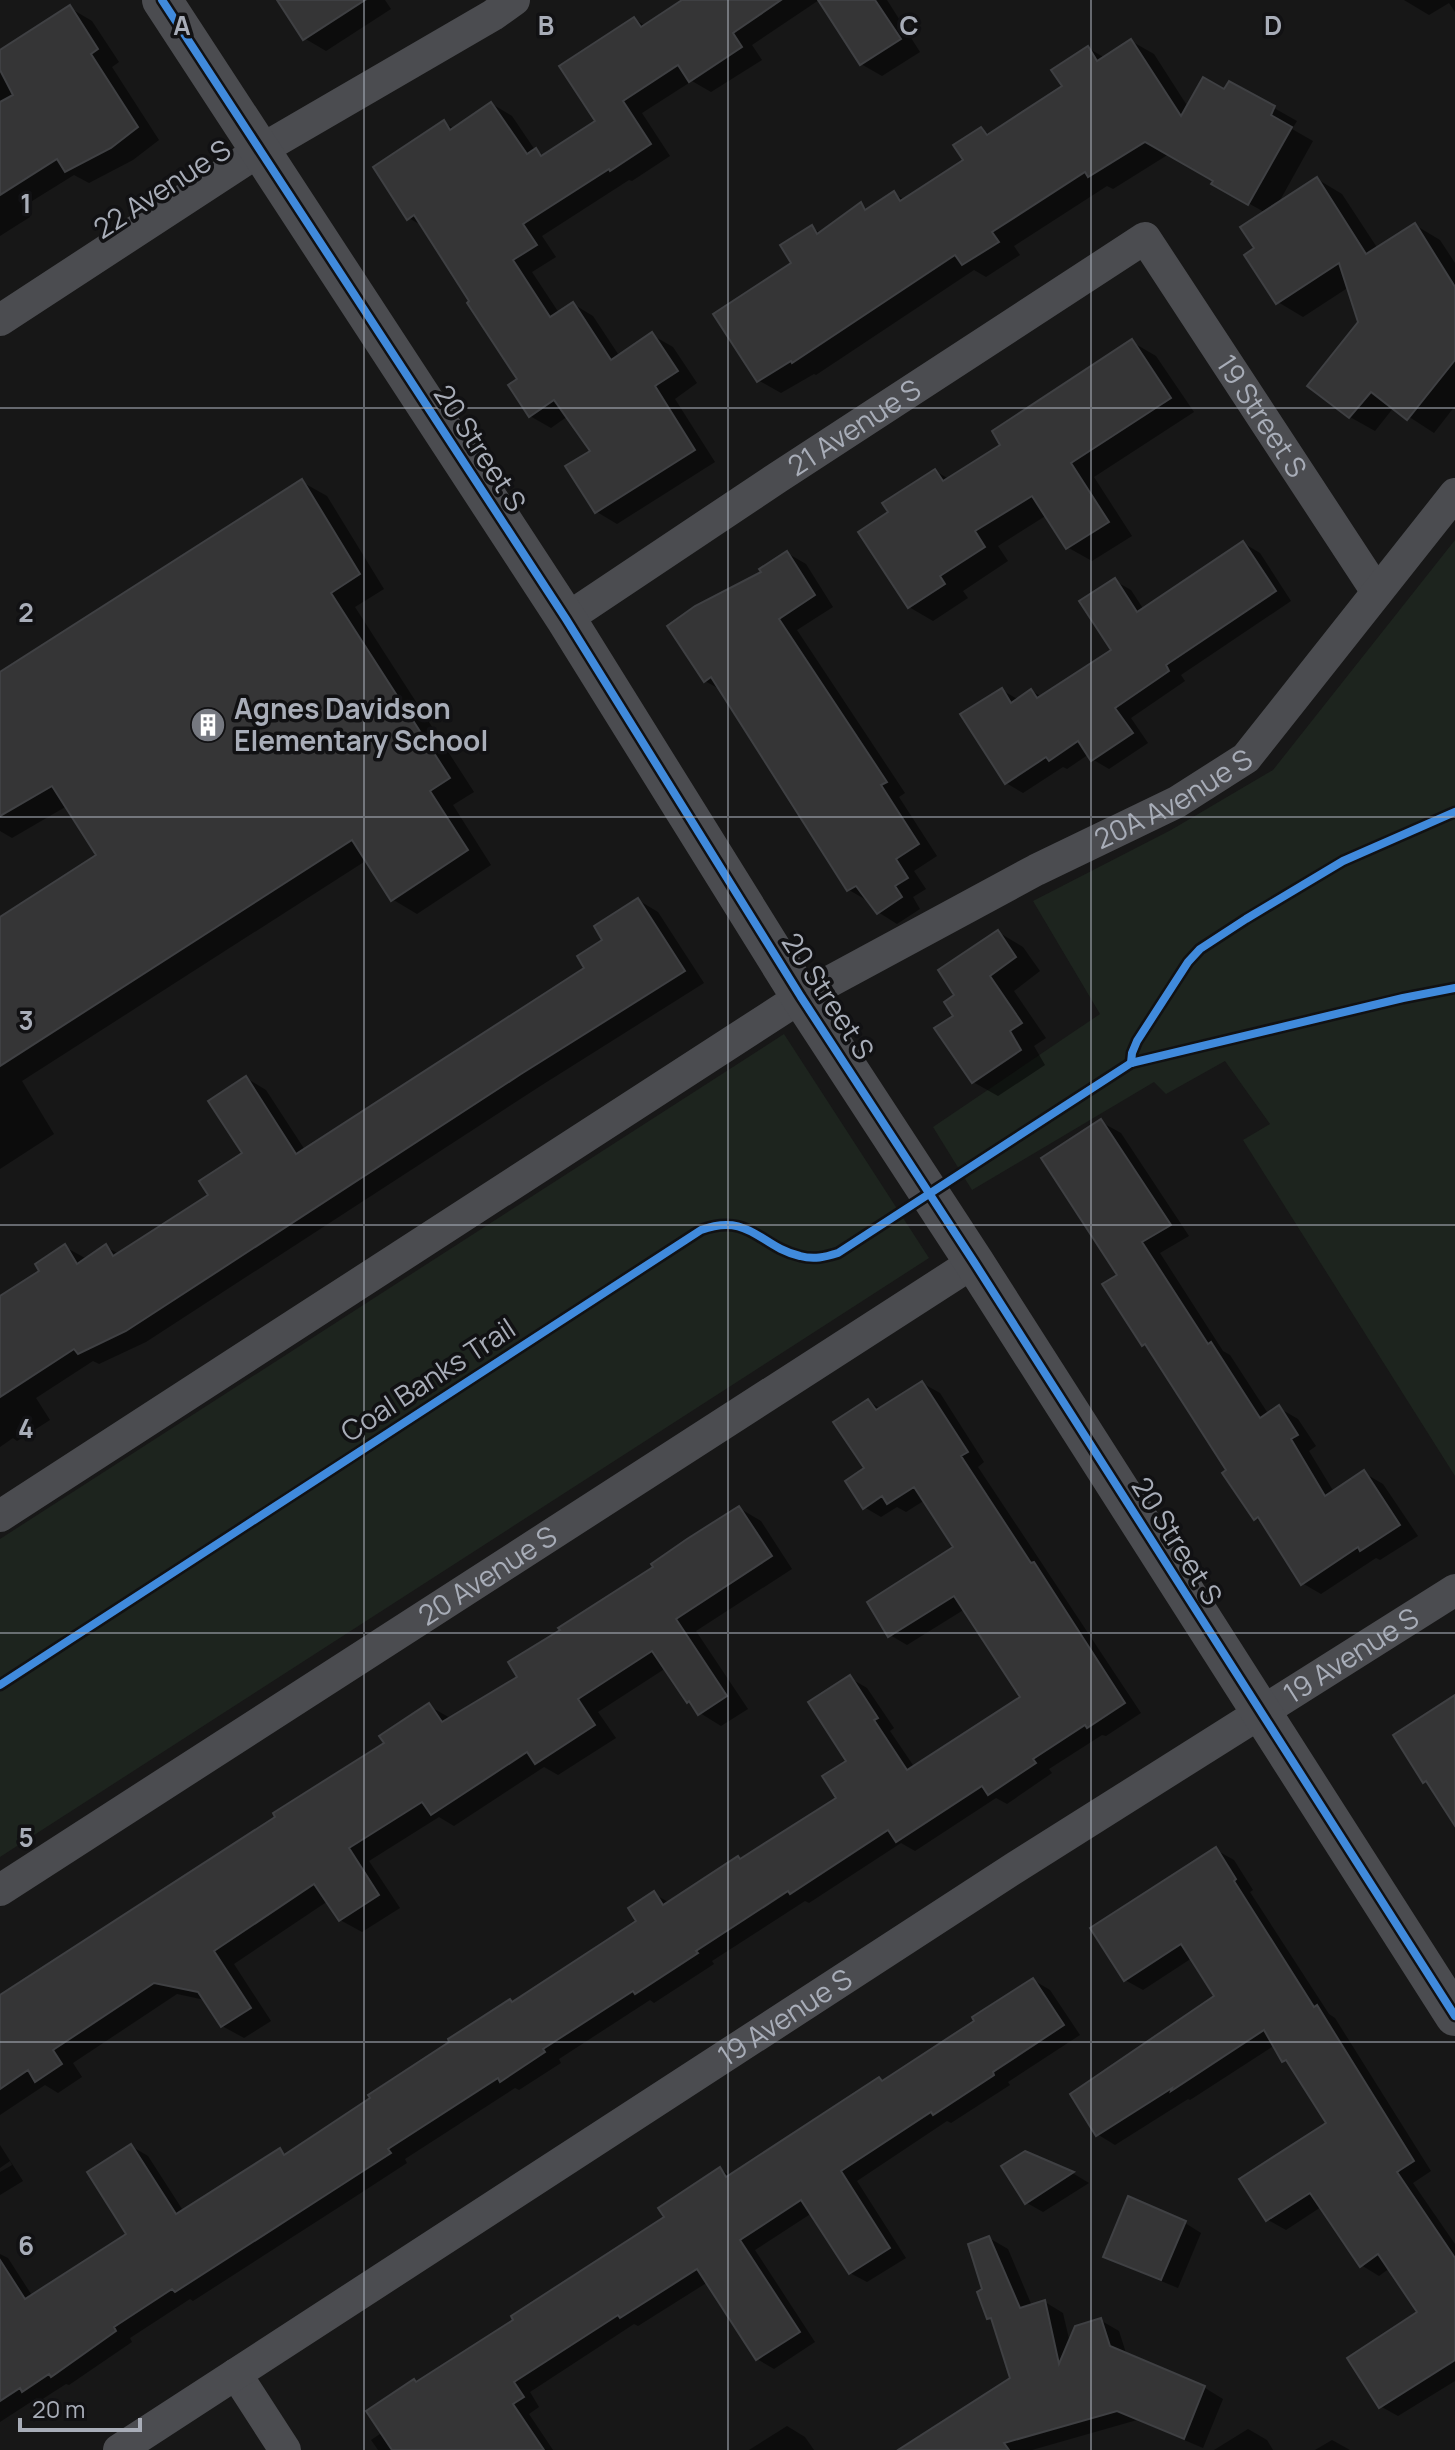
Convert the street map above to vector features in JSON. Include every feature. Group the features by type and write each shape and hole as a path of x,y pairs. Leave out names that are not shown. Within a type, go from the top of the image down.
{"street":[{"name":"20 Street S","path":"162,0 566,619 801,997 974,1262 1455,2016"},
{"name":"22 Avenue S","path":"0,320 259,151 514,0"},
{"name":"21 Avenue S","path":"566,619 1145,238"},
{"name":"19 Street S","path":"1145,238 1377,592"},
{"name":"20A Avenue S","path":"801,997 1036,870 1177,802 1246,758 1455,494"},
{"path":"0,1516 801,997"},
{"name":"20 Avenue S","path":"0,1890 974,1262"},
{"name":"19 Avenue S","path":"119,2450 1016,1867 1455,1590"},
{"path":"236,2374 285,2450"}],"shaded area":[{"path":"1455,540 1455,1476 1243,1140 1270,1124 1225,1061 1166,1094 1154,1082 972,1190 933,1127 1100,1014 1033,901 1171,830 1273,770"},
{"path":"784,1034 929,1258 0,1857 0,1539"}],"building":[{"path":"277,0 365,0 303,40"},
{"path":"682,0 781,0 733,33 742,47 689,82 678,65 623,101 651,144 523,224 537,245 513,260 550,317 573,302 611,360 652,332 678,371 655,386 695,450 595,513 565,466 590,451 554,400 529,417 508,385 517,379 467,303 469,301 414,215 407,220 373,167 444,120 450,130 491,102 527,154 536,148 541,156 595,121 559,66 634,17 641,27"},
{"path":"818,0 875,0 901,39 860,65"},
{"path":"70,5 98,49 91,54 138,127 111,148 65,172 57,159 0,195 0,102 13,95 0,70 0,50"},
{"path":"1131,39 1181,116 1203,77 1224,89 1229,81 1275,106 1271,115 1292,127 1248,205 1145,142 1088,177 1085,172 992,232 999,242 962,265 955,255 792,363 757,382 713,314 791,263 780,245 812,225 817,234 861,202 865,210 894,191 900,201 963,160 953,145 981,127 987,135 1062,86 1051,70 1088,46 1097,61"},
{"path":"1317,177 1366,254 1415,223 1455,287 1455,360 1407,420 1371,392 1349,418 1307,386 1358,322 1339,263 1276,304 1244,255 1254,248 1240,227"},
{"path":"1132,339 1171,398 1071,463 1109,522 1066,549 1032,496 975,531 985,547 940,576 945,584 908,608 858,532 888,512 882,503 935,469 943,481 1000,445 992,431"},
{"name":"Agnes Davidson Elementary School","path":"302,479 360,574 331,593 450,778 430,791 468,850 391,901 352,840 0,1066 0,917 96,855 52,786 0,816 0,672"},
{"path":"1243,541 1276,591 1166,665 1169,671 1115,708 1133,733 1091,761 1078,741 1049,761 1046,757 1005,784 960,714 1002,688 1011,703 1031,689 1037,698 1111,650 1079,601 1115,578 1137,612"},
{"path":"787,551 815,595 779,619 887,782 881,785 919,844 896,859 908,878 895,886 902,897 877,914 856,886 847,891 711,677 704,682 667,626 695,606 761,572 759,569"},
{"path":"638,898 685,971 126,1331 78,1354 74,1349 0,1397 0,1296 39,1271 35,1264 65,1244 77,1264 106,1244 113,1256 208,1195 199,1181 242,1153 208,1101 246,1076 296,1154 584,968 577,956 602,940 594,926"},
{"path":"998,930 1016,957 990,976 1022,1023 1010,1031 1021,1050 972,1083 934,1028 953,1016 944,1002 954,995 938,970"},
{"path":"1101,1119 1171,1225 1142,1242 1260,1418 1279,1405 1298,1435 1291,1439 1325,1496 1364,1470 1400,1525 1360,1551 1358,1547 1301,1585 1258,1517 1254,1520 1222,1473 1226,1470 1145,1344 1142,1346 1102,1284 1117,1275 1041,1158"},
{"path":"922,1381 968,1452 961,1456 1125,1703 1033,1759 1036,1763 988,1795 982,1786 896,1842 888,1830 790,1894 788,1891 635,1994 633,1991 543,2049 545,2052 500,2082 498,2078 388,2149 391,2153 175,2292 172,2289 114,2327 116,2331 51,2377 49,2374 22,2392 20,2388 0,2401 0,2260 25,2299 126,2234 87,2172 131,2144 176,2214 280,2148 284,2155 370,2098 368,2095 449,2042 448,2039 510,1999 512,2002 636,1921 628,1908 654,1891 663,1905 836,1798 822,1776 846,1761 808,1702 850,1675 878,1718 874,1720 907,1770 1020,1697 954,1596 888,1637 867,1602 953,1547 914,1487 887,1504 882,1496 863,1509 845,1481 864,1468 833,1422 868,1399 876,1410"},
{"path":"739,1506 772,1556 676,1619 727,1696 698,1715 652,1651 578,1699 595,1725 535,1764 527,1752 431,1815 422,1802 349,1848 379,1895 339,1921 314,1884 214,1951 251,2008 221,2027 198,1992 154,1983 53,2050 62,2064 35,2082 28,2070 0,2089 0,1995 384,1743 379,1736 429,1703 442,1722 517,1677 508,1662 560,1630 558,1628 653,1567 651,1564"},
{"path":"1455,1695 1455,1826 1393,1735"},
{"path":"1216,1847 1236,1879 1234,1881 1314,2007 1317,2005 1414,2161 1397,2172 1455,2258 1455,2360 1379,2408 1347,2358 1417,2312 1378,2254 1360,2267 1310,2193 1266,2221 1239,2179 1326,2123 1286,2060 1282,2062 1264,2030 1096,2136 1070,2094 1214,1996 1181,1944 1124,1981 1090,1928"},
{"path":"1033,1978 1064,2025 933,2115 931,2112 841,2171 890,2248 849,2274 801,2200 740,2240 800,2332 756,2360 697,2269 514,2382 524,2397 513,2404 544,2450 392,2450 366,2411 513,2320 511,2316 664,2217 658,2208 720,2167 726,2177 879,2077 882,2081"},
{"path":"1025,2151 1074,2172 1025,2204 1001,2166"},
{"path":"1128,2196 1186,2221 1161,2280 1103,2257"},
{"path":"989,2236 1020,2308 1045,2300 1059,2364 1075,2326 1101,2318 1110,2346 1205,2386 1184,2439 1117,2411 1004,2443 1009,2450 898,2450 1010,2378 991,2318 987,2319 977,2292 982,2289 968,2244"}],"cycle path":[{"path":"162,0 566,619 801,997 974,1262 1455,2016"},
{"path":"1131,1063 1137,1041 1188,962 1200,949 1343,861 1455,812"},
{"name":"Coal Banks Trail","path":"0,1685 701,1230 732,1225 800,1256 819,1258 838,1253 1131,1063 1455,988"}],"place":[{"name":"Agnes Davidson Elementary School","path":"208,725"}]}
